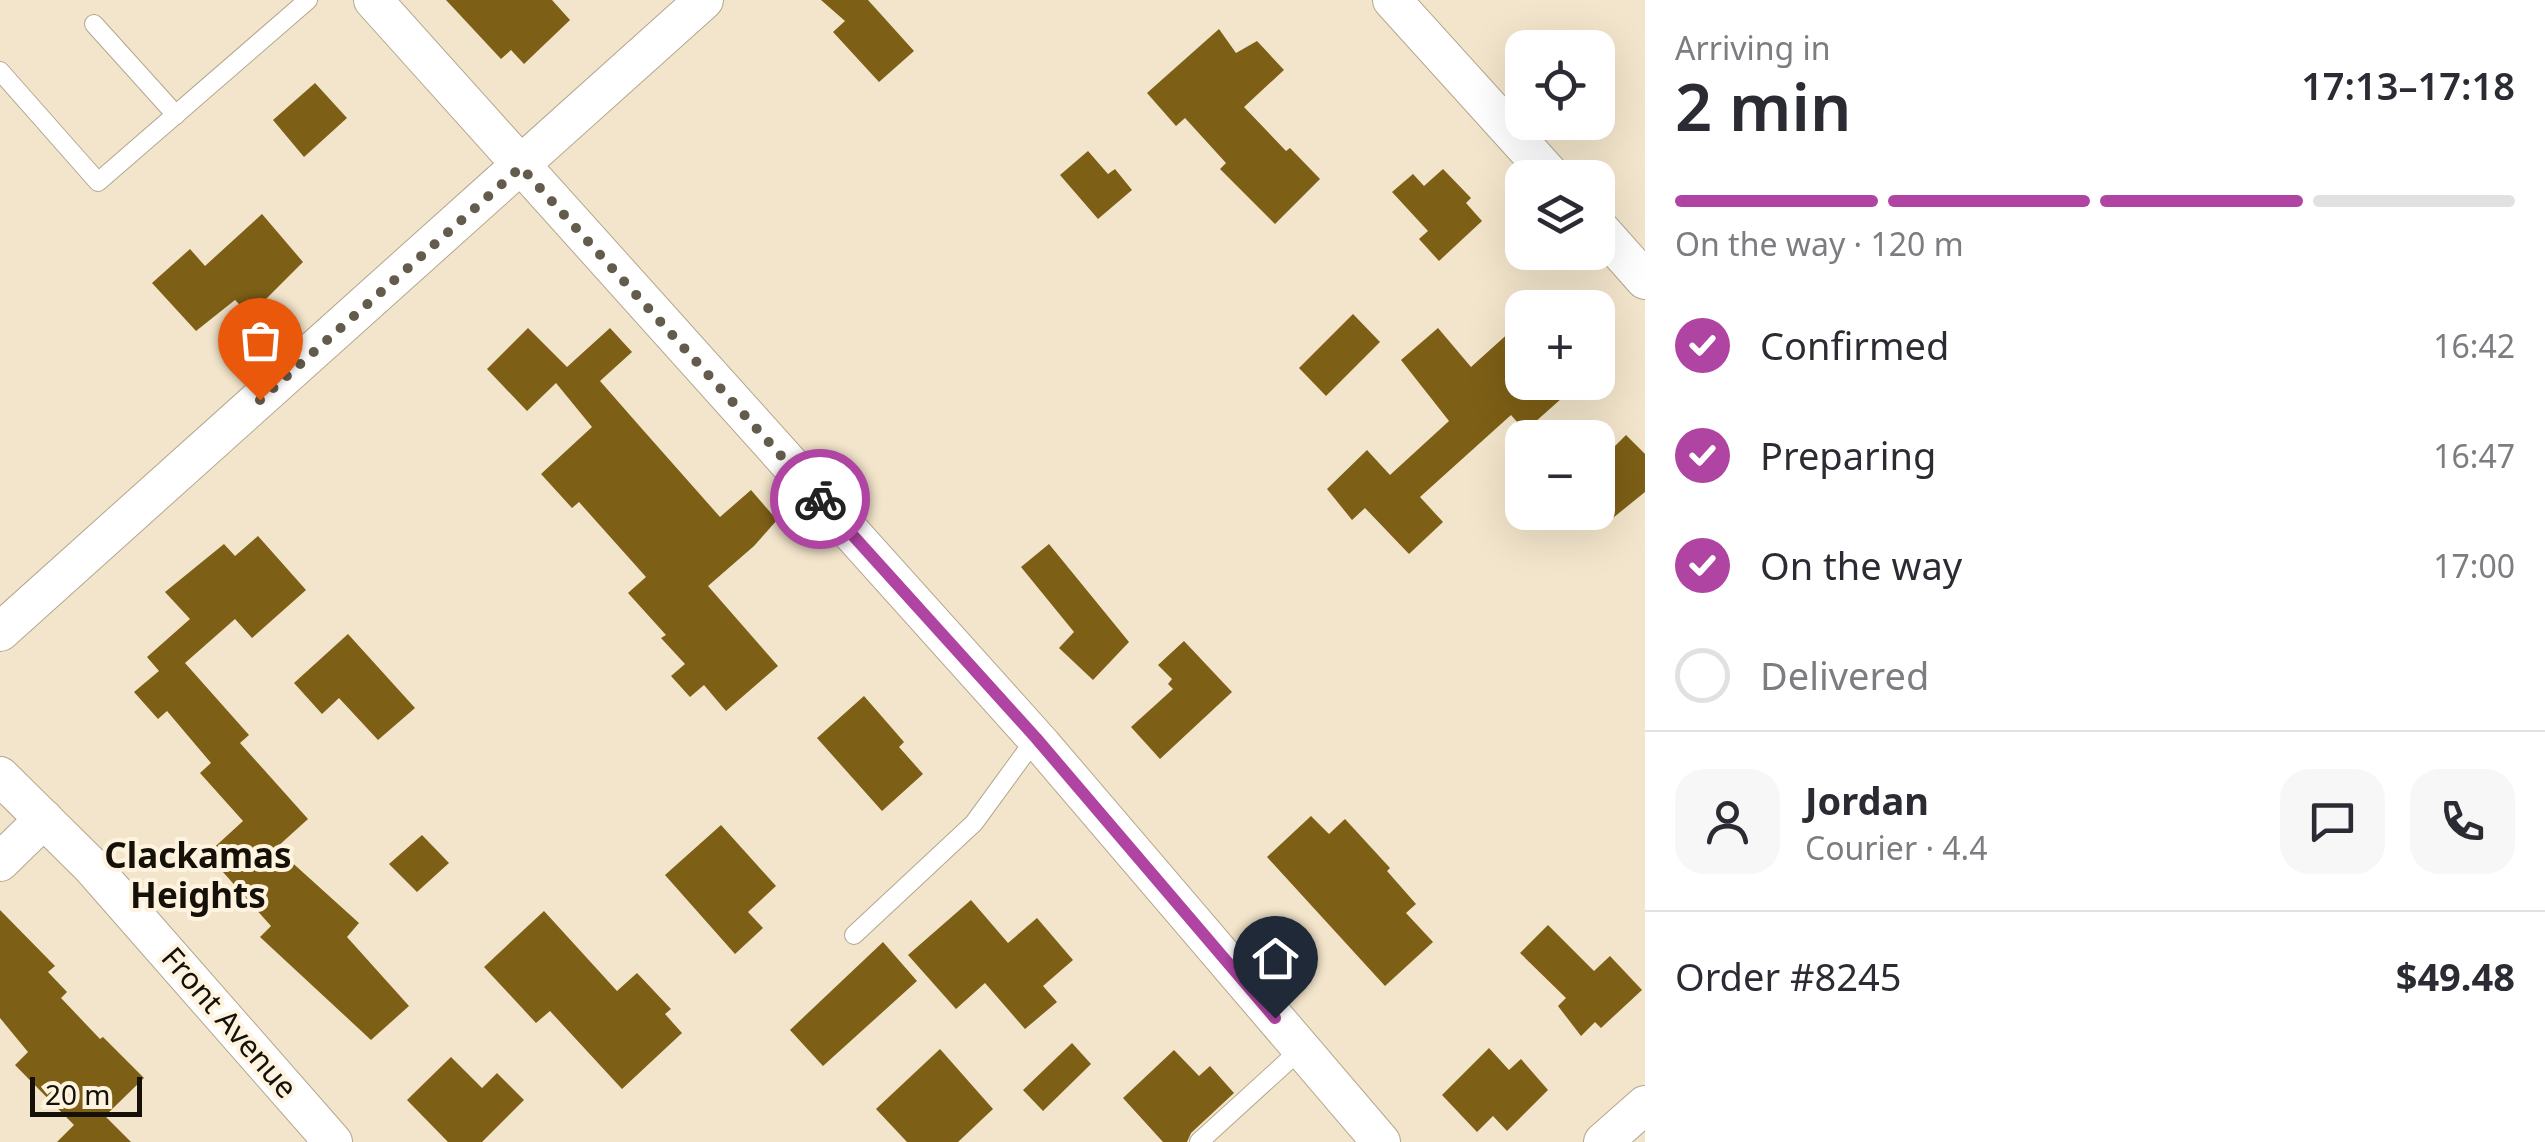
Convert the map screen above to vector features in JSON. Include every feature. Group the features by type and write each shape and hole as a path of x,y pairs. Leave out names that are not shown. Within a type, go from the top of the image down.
{"street":[{"path":"374,0 1036,738 1382,1142"},
{"path":"0,632 704,0"},
{"path":"1392,0 1536,160"},
{"path":"1615,246 1645,280"},
{"name":"Front Avenue","path":"0,776 91,866 333,1142"},
{"path":"0,862 44,819"},
{"path":"1603,1142 1645,1104"}],"lane":[{"path":"0,71 98,182 308,0"},
{"path":"94,24 176,115"},
{"path":"854,935 974,824 1036,738"},
{"path":"1199,1142 1301,1048"}],"building":[{"path":"446,0 552,0 570,20 524,64 511,50 501,59"},
{"path":"821,0 868,0 914,51 879,82 833,32 845,21"},
{"path":"1219,29 1236,53 1257,41 1284,70 1244,107 1286,151 1290,148 1320,179 1275,224 1220,169 1226,163 1185,118 1176,126 1147,93"},
{"path":"315,83 347,118 304,157 273,120"},
{"path":"1088,151 1108,174 1115,169 1132,190 1098,219 1060,175"},
{"path":"1443,169 1471,198 1466,203 1482,221 1439,261 1419,239 1428,231 1392,192 1413,174 1424,186"},
{"path":"262,214 303,262 250,315 235,300 196,331 152,283 190,249 205,266"},
{"path":"1353,314 1380,342 1326,396 1299,368"},
{"path":"528,328 567,367 610,328 632,352 600,381 720,517 751,490 777,520 708,586 778,666 726,711 704,685 690,697 671,676 685,664 661,638 666,635 628,593 646,577 579,502 572,508 541,474 592,427 556,383 527,411 487,369"},
{"path":"1438,328 1471,367 1505,336 1505,400 1560,400 1537,420 1515,420 1511,415 1420,497 1443,522 1409,554 1365,508 1352,520 1327,489 1367,450 1390,475 1449,421 1401,360"},
{"path":"1626,435 1645,454 1645,492 1615,516 1615,446"},
{"path":"258,536 306,590 252,638 235,619 185,663 249,735 240,743 308,819 276,848 359,923 347,937 409,1006 371,1040 260,937 271,926 207,854 243,821 200,773 211,763 167,711 158,719 134,692 159,671 147,657 190,619 165,592 224,544 235,556"},
{"path":"1049,544 1129,642 1093,680 1059,648 1074,632 1021,567"},
{"path":"348,634 415,708 378,740 339,698 322,714 294,683"},
{"path":"1184,641 1232,692 1160,759 1131,727 1173,689 1168,684 1172,679 1158,665"},
{"path":"864,696 904,742 899,747 923,774 882,811 817,738"},
{"path":"1311,816 1329,834 1345,819 1390,868 1387,871 1416,904 1406,913 1433,942 1385,986 1267,857"},
{"path":"721,825 776,886 748,912 763,928 735,954 665,875"},
{"path":"422,835 449,863 417,892 389,864"},
{"path":"971,900 1008,943 1037,918 1073,960 1043,986 1057,1002 1025,1029 985,983 956,1009 908,955"},
{"path":"0,910 55,966 48,972 67,992 61,998 144,1078 105,1116 131,1142 57,1142 74,1125 15,1065 28,1052 0,1018"},
{"path":"544,911 617,991 637,973 671,1009 665,1014 682,1033 622,1089 550,1011 536,1023 484,967"},
{"path":"1548,925 1594,971 1610,956 1642,990 1601,1028 1595,1022 1581,1036 1558,1006 1566,998 1520,953"},
{"path":"883,942 917,981 823,1066 790,1030"},
{"path":"1072,1043 1091,1064 1043,1111 1023,1090"},
{"path":"1489,1048 1509,1070 1521,1059 1548,1090 1507,1131 1493,1116 1477,1132 1442,1095"},
{"path":"940,1049 993,1109 958,1142 907,1142 876,1109"},
{"path":"1174,1050 1199,1076 1210,1066 1234,1093 1191,1133 1187,1142 1163,1142 1123,1098"},
{"path":"451,1057 482,1088 497,1073 524,1100 482,1142 448,1142 407,1100"}],"way so far":[{"path":"260,400 521,167 820,499"}],"district":[{"name":"Clackamas Heights","path":"198,876"}],"route":[{"path":"820,499 1036,738 1275,1018"}]}
